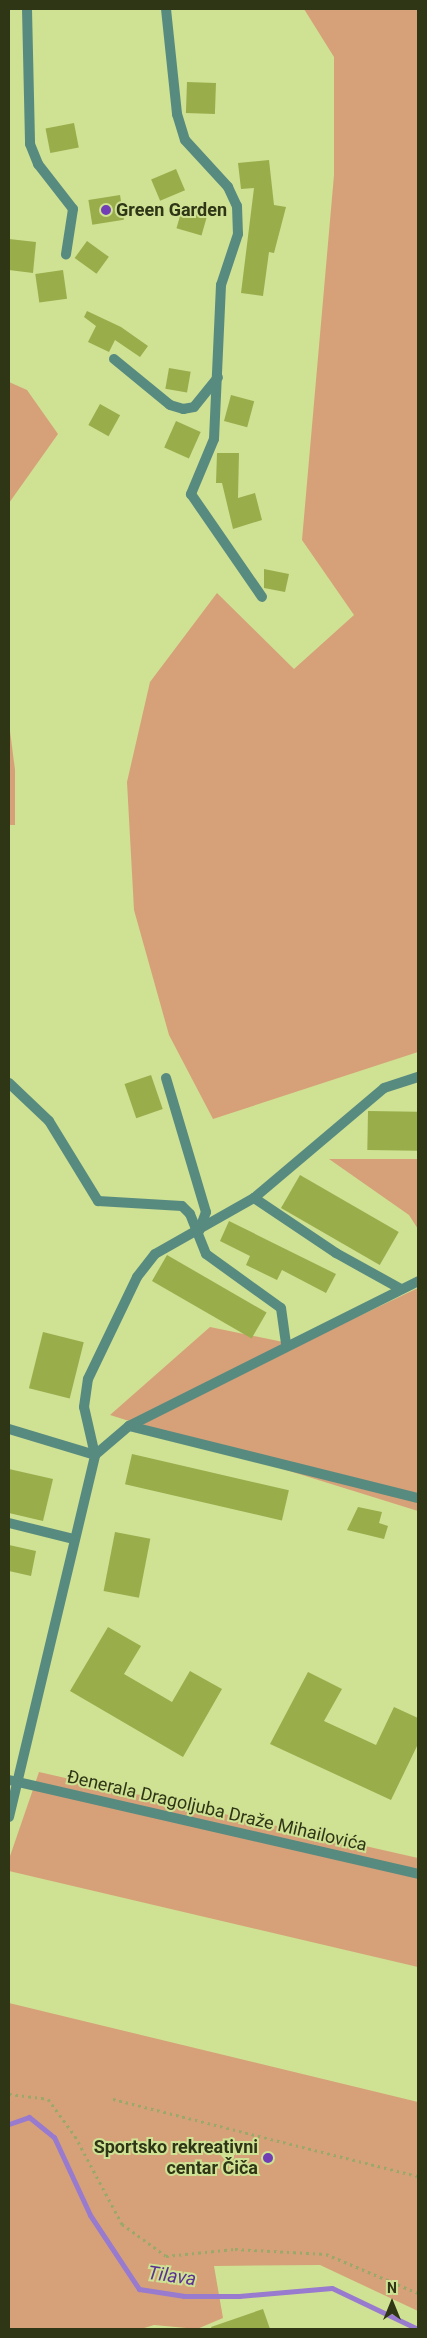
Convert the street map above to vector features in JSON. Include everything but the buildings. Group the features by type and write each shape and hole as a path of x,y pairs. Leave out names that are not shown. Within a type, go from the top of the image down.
{"street":[{"path":"27,9 30,144 38,164 72,209 66,254"},
{"path":"166,9 177,114 185,140 228,187 237,206 238,234 221,285 219,376 214,438 191,494 262,597"},
{"path":"114,360 170,405 183,409 194,407 219,376"},
{"path":"9,1817 13,1781 95,1455 84,1408 92,1371 137,1277 155,1254 199,1231 254,1198 384,1088 418,1077"},
{"path":"166,1078 206,1212 199,1231"},
{"path":"9,1083 49,1121 98,1201 182,1206 199,1231 206,1254 281,1308 286,1344"},
{"path":"254,1198 336,1253 401,1289"},
{"path":"95,1455 129,1426 286,1344 418,1281"},
{"path":"129,1426 418,1498"},
{"path":"9,1430 95,1455"},
{"path":"9,1523 73,1539"},
{"name":"Đenerala Dragoljuba Draže Mihailovića","path":"13,1781 418,1874"}],"path":[{"path":"9,2094 48,2099 75,2136 122,2224 166,2256 235,2249 326,2254 418,2294"},
{"path":"113,2099 418,2176"}],"shaded area":[{"path":"304,9 418,9 418,1052 213,1119 169,1035 134,910 127,782 150,682 217,593 294,669 354,615 302,540 334,175 334,57"},
{"path":"9,382 27,390 58,434 9,503"},
{"path":"9,723 15,770 15,825 9,825"},
{"path":"329,1159 418,1159 418,1229 409,1215"},
{"path":"418,1288 418,1511 110,1415 210,1327 298,1345"},
{"path":"39,1772 418,1858 418,1967 9,1871 9,1859"},
{"path":"9,2003 418,2102 418,2311 320,2265 214,2266 223,2318 197,2329 154,2325 141,2329 9,2329"}],"waterway":[{"name":"Tilava","path":"9,2124 29,2117 54,2137 90,2215 139,2289 184,2296 239,2296 332,2288 418,2329"}],"place":[{"name":"Green Garden","path":"106,210"},
{"name":"Sportsko rekreativni centar Čiča","path":"268,2158"}]}
